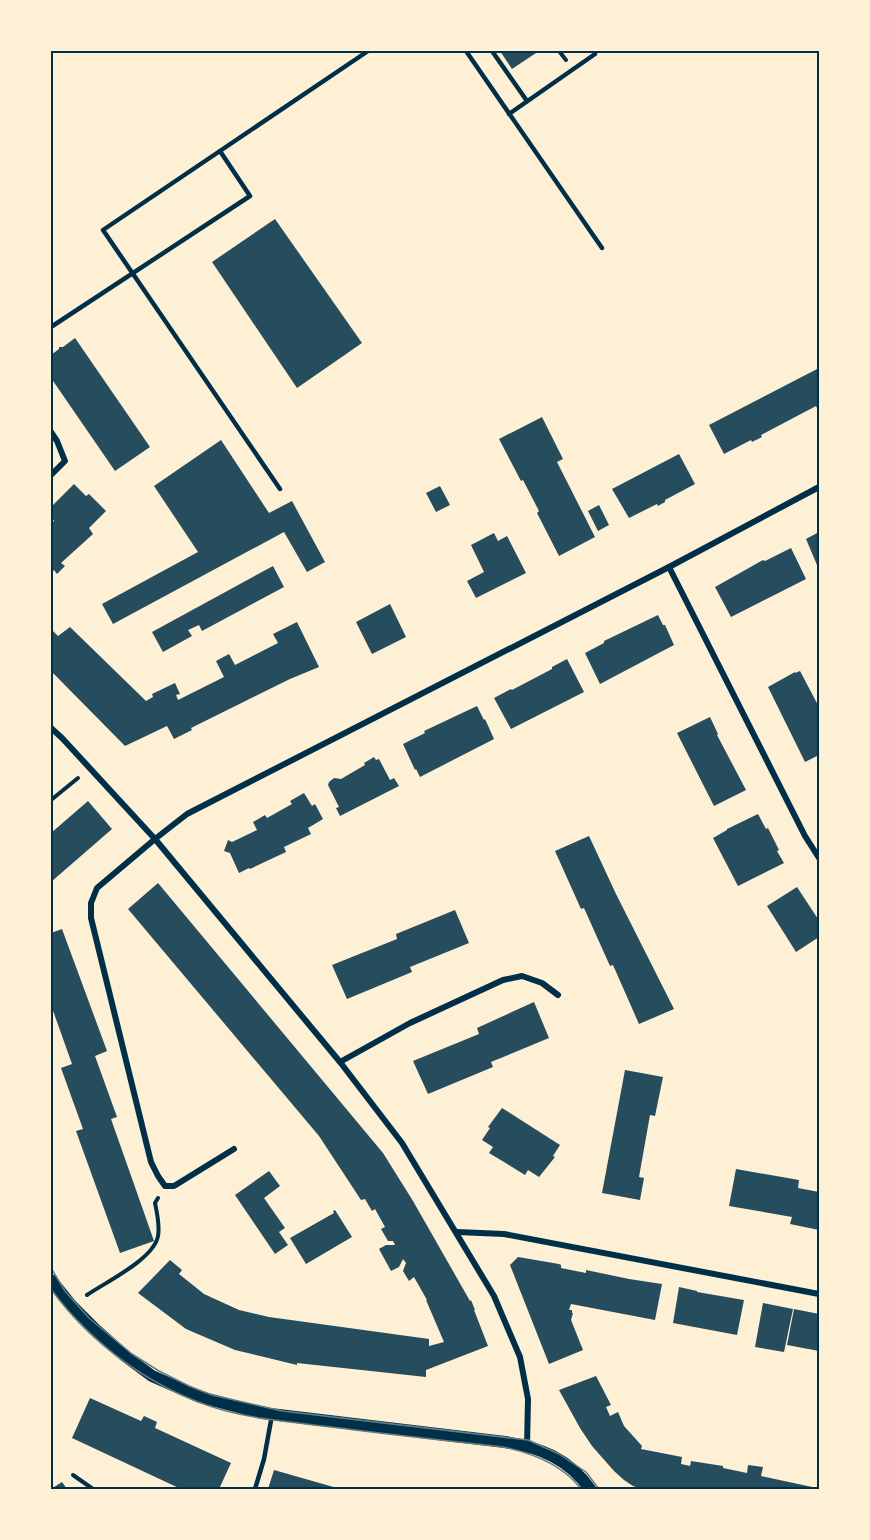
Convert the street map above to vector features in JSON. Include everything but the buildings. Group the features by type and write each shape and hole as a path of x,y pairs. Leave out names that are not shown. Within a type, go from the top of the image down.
{"main road":[{"path":"51,1280 71,1305 125,1356 152,1376 200,1397 238,1408 272,1414 527,1446 548,1453 564,1462 583,1479 590,1489"}],"street":[{"path":"51,432 65,461 51,475"},
{"path":"234,1149 174,1186 165,1186 158,1176 151,1162 91,918 91,903 97,888 187,814 669,567 819,487"},
{"path":"669,567 819,858"},
{"path":"51,728 155,838 340,1062 402,1143 494,1296 520,1357 528,1399 527,1446"},
{"path":"340,1062 410,1023 503,980 522,976 542,983 558,995"},
{"path":"457,1233 504,1234 819,1294"}],"lane":[{"path":"280,489 103,230 368,51"},
{"path":"466,51 602,248"},
{"path":"492,51 527,101"},
{"path":"509,114 595,54"},
{"path":"51,327 250,196 220,151"},
{"path":"255,1489 264,1459 272,1414"}],"path":[{"path":"51,800 89,769"},
{"path":"101,1286 140,1260 155,1245 159,1235 155,1203 165,1186"},
{"path":"73,1475 93,1489"}],"tram line":[{"path":"51,1268 65,1291 89,1318 132,1354 189,1386 212,1395 282,1411 528,1440 559,1454 586,1472 599,1489"},
{"path":"51,1289 67,1309 104,1346 147,1377 194,1400 233,1413 263,1419 503,1447 556,1466 581,1489"}]}
